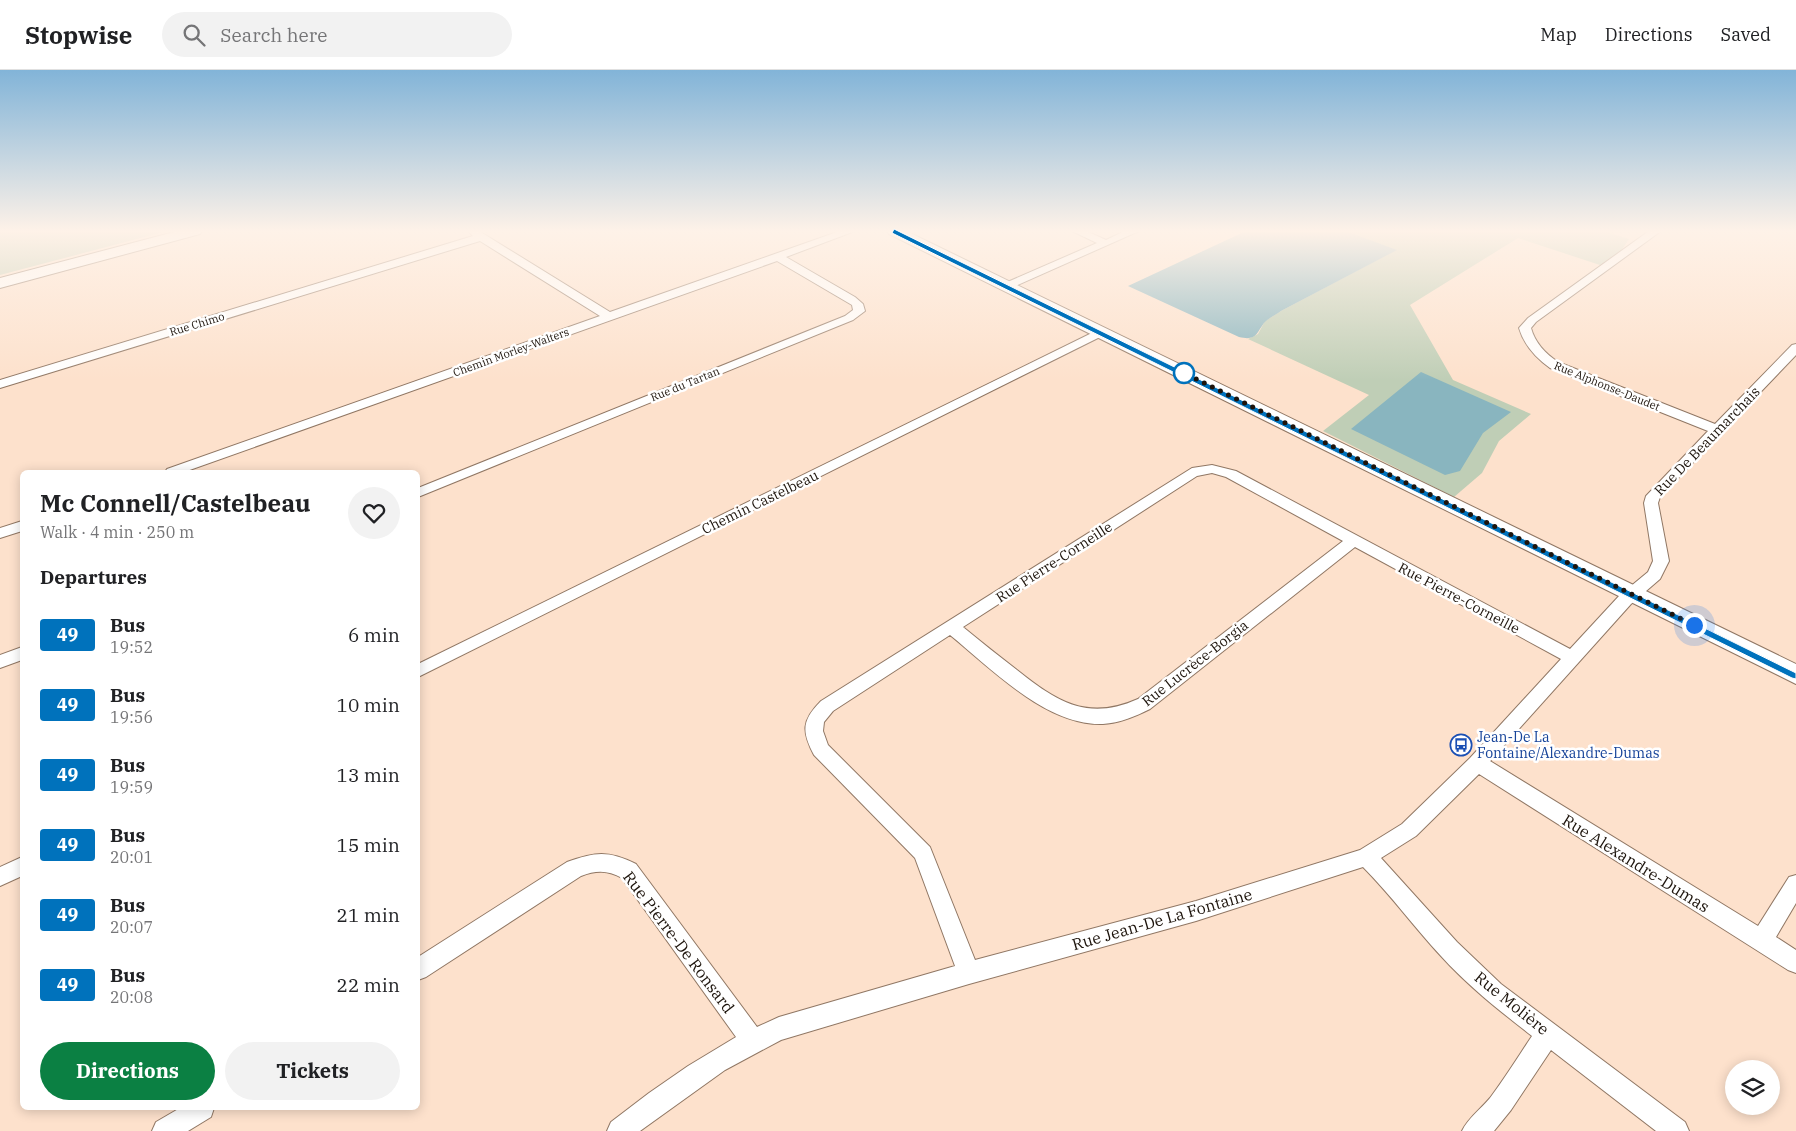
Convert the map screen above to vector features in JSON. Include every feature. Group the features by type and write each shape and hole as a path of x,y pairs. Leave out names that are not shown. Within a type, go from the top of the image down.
{"street":[{"name":"Rue Chimo","path":"0,384 328,281"},
{"path":"552,281 609,317"},
{"name":"Chemin Morley-Walters","path":"178,470 712,281"},
{"name":"Rue du Tartan","path":"420,492 849,318 859,311 857,304 851,299 819,281"},
{"path":"996,281 1796,675"},
{"path":"1007,286 1020,281"},
{"name":"Rue Alphonse-Daudet","path":"1587,281 1532,320 1526,328 1527,333 1541,355 1554,365 1717,430"},
{"name":"Chemin Castelbeau","path":"420,670 1102,332"},
{"name":"Rue De Beaumarchais","path":"1632,594 1654,574 1661,561 1651,503 1653,496 1796,348"},
{"name":"Rue Pierre-Corneille","path":"969,973 923,853 821,750 813,737 813,725 818,715 827,706 1200,469 1222,470 1231,474 1573,658"},
{"path":"0,534 20,527"},
{"name":"Rue Lucrèce-Borgia","path":"952,628 1040,698 1054,706 1070,713 1093,718 1114,716 1131,711 1144,704 1353,541"},
{"name":"Rue Jean-De La Fontaine","path":"620,1131 698,1073 752,1040 814,1018 969,973 1196,911 1366,857 1409,830 1477,763 1632,594"},
{"path":"0,662 20,654"},
{"name":"Rue Alexandre-Dumas","path":"1477,763 1796,962"},
{"name":"Rue Molière","path":"1366,857 1385,875 1449,949 1494,992 1676,1131"},
{"name":"Rue Pierre-De Ronsard","path":"420,968 574,869 602,860 616,863 628,871 752,1040"},
{"path":"0,877 20,867"},
{"path":"1762,940 1796,884"},
{"path":"1475,1131 1494,1112 1548,1033"},
{"path":"165,1131 199,1110"}],"green space":[{"path":"1338,281 1449,281 1410,305 1453,380 1531,414 1499,441 1482,473 1454,497 1323,431 1369,395 1248,339 1258,334 1265,321"}],"water":[{"path":"1140,281 1339,281 1281,311 1266,321 1255,336 1249,338 1239,337 1128,286"},
{"path":"1421,372 1511,412 1483,433 1460,471 1445,475 1351,429"}],"bus line":[{"name":"49","path":"995,281 1796,675"}],"place":[{"name":"Jean-De La Fontaine/Alexandre-Dumas","path":"1461,745"}],"route":[{"path":"1184,373 1178,370 1694,625"}]}
